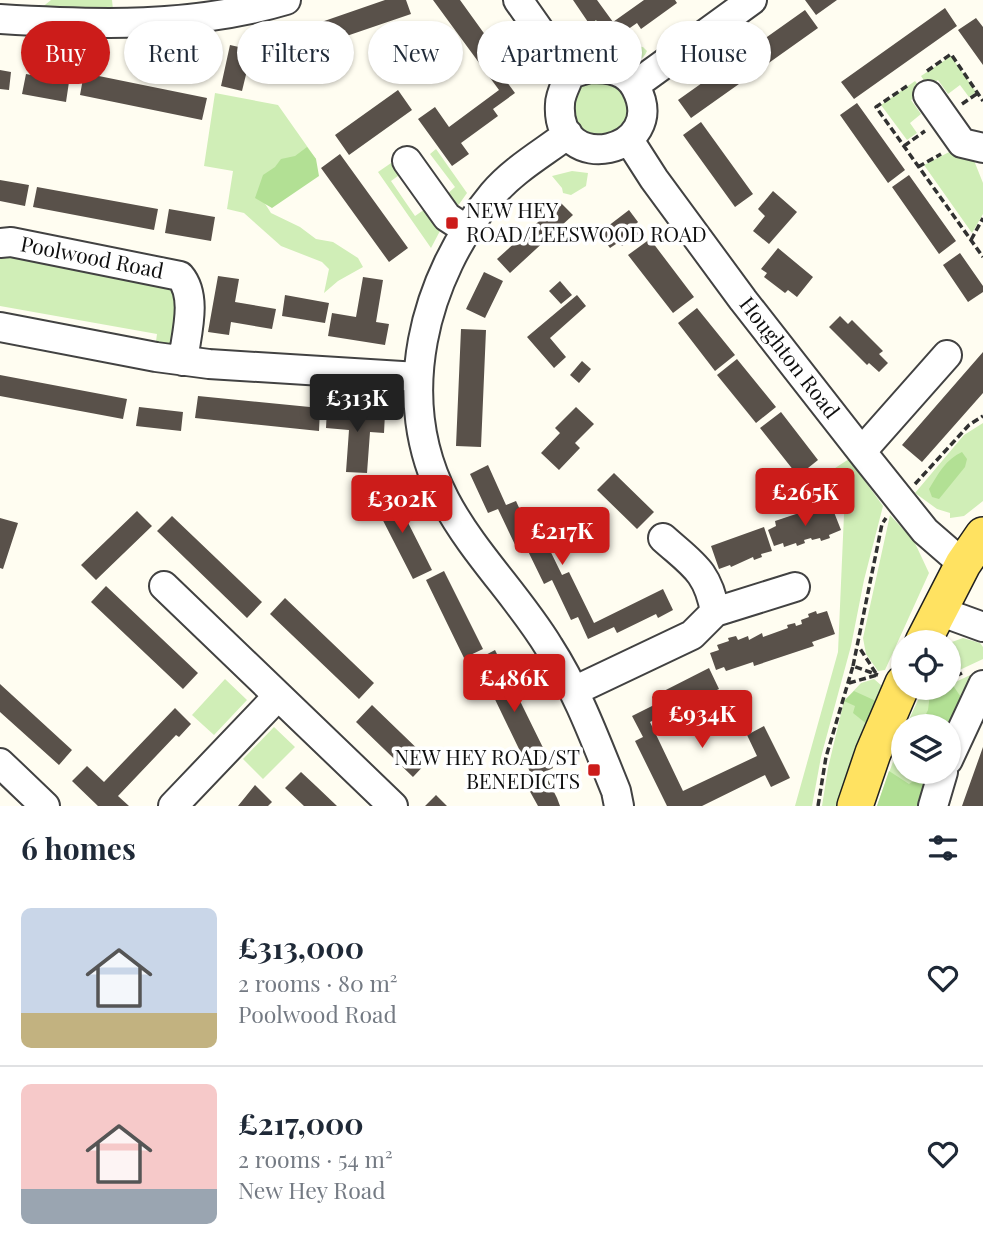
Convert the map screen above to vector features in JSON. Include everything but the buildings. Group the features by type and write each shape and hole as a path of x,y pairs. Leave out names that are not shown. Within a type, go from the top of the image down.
{"main road":[{"path":"929,630 963,564 983,535"},
{"path":"855,806 891,691"}],"street":[{"path":"0,19 89,25 125,12 166,22 209,17 286,0"},
{"path":"518,0 533,21"},
{"path":"566,84 559,101 560,117 568,134 580,145 593,150 612,149 629,140 638,128 642,116 642,100 635,85 751,0"},
{"path":"928,95 962,142 983,148"},
{"path":"568,134 522,167 494,192 448,262 434,295 421,344 418,377 420,425 432,469 445,499 464,531 550,647 574,691 616,791 619,806"},
{"name":"Houghton Road","path":"629,140 654,179 743,300 925,531 963,564"},
{"path":"407,161 447,217 467,230"},
{"name":"Poolwood Road","path":"0,243 11,242 180,276 187,285 189,302 183,361"},
{"path":"0,327 183,361 418,377"},
{"path":"862,451 947,355"},
{"path":"663,538 704,575 712,592 715,611"},
{"path":"164,586 393,806"},
{"path":"574,691 692,635 715,611 795,587"},
{"path":"939,611 983,627"},
{"path":"961,732 983,685"},
{"path":"173,806 278,696"},
{"path":"0,763 45,806"},
{"path":"933,806 939,784"}],"path":[{"path":"971,240 983,218"},
{"path":"858,645 891,678"},
{"path":"818,806 826,757 853,666 891,680"},
{"path":"848,683 891,681"}],"green space":[{"path":"51,0 112,0 113,10 35,13"},
{"path":"951,56 976,92 969,97 960,85 948,94 938,80 928,86 921,76"},
{"path":"915,81 923,91 911,100 921,114 910,123 917,133 907,140 881,105"},
{"path":"577,84 623,84 636,115 608,143 572,129 572,90"},
{"path":"215,93 278,105 316,159 262,199 271,213 300,227 316,239 333,242 358,258 363,267 338,281 324,293 329,269 322,262 281,246 244,213 227,209 233,171 204,166"},
{"path":"307,147 316,159 319,176 272,208 255,198 263,175 281,159 295,156"},
{"path":"957,148 973,158 983,183 983,214 972,233 924,165"},
{"path":"436,149 467,193 455,210 445,196 455,187 430,154"},
{"path":"394,161 402,173 391,181 415,216 428,207 441,229 431,248 378,172"},
{"path":"572,171 588,173 586,186 571,195 563,193 552,176"},
{"path":"0,254 172,283 178,299 170,346 155,349 157,334 0,306"},
{"path":"983,423 983,501 964,516 950,518 950,513 937,509 915,493 964,435"},
{"path":"962,452 967,459 965,467 939,499 932,497 929,489 939,473 951,459"},
{"path":"849,459 883,506 851,646 821,757 812,806 795,806 838,652 844,514 840,493 829,472"},
{"path":"890,515 914,541 929,573 903,630 891,630 891,657 885,670 878,671 866,654 863,638"},
{"path":"961,639 980,643 983,647 983,659 961,669"},
{"path":"979,671 961,714 912,714 918,700 961,700 961,679"},
{"path":"225,679 247,700 214,735 192,715"},
{"path":"874,679 882,686 839,806 822,806 844,701 861,683"},
{"path":"854,691 876,701 868,725 853,713 855,706 844,701"},
{"path":"961,697 965,703 957,714 926,714 929,700 961,700"},
{"path":"274,727 295,747 263,779 243,759"},
{"path":"891,767 891,784 916,784 877,806"},
{"path":"889,771 891,784 933,784 926,806 877,806"}],"place":[{"name":"NEW HEY ROAD/LEESWOOD ROAD","path":"452,223"},
{"name":"NEW HEY ROAD/ST BENEDICTS","path":"594,770"}]}
